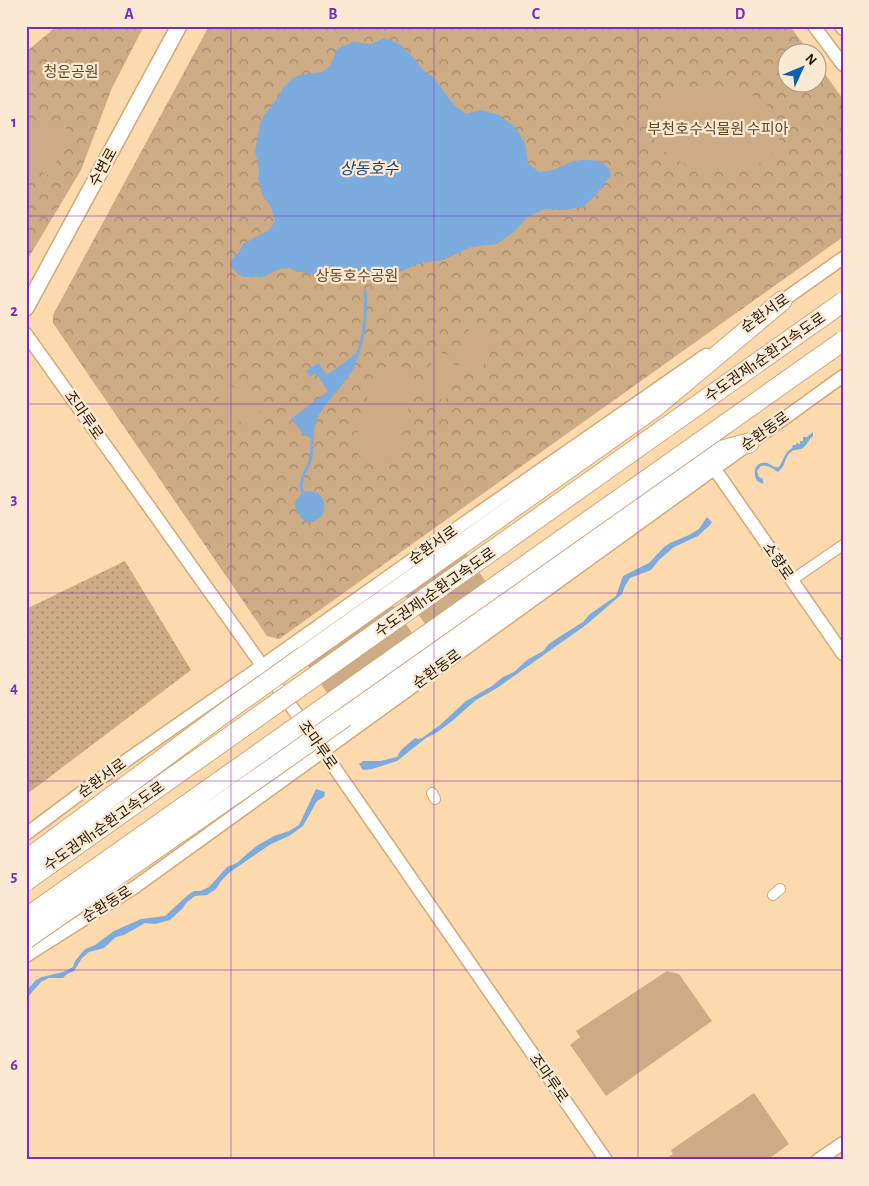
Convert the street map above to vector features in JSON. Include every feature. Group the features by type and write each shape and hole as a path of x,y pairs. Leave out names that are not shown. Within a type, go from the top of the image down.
{"highway":[{"path":"26,860 227,711 654,408 782,301"},
{"name":"수도권제1순환고속도로","path":"26,880 843,302"},
{"name":"수도권제1순환고속도로","path":"26,918 843,341"},
{"path":"26,939 277,765 723,450 749,443"}],"main road":[{"name":"수변로","path":"26,308 179,26"}],"street":[{"path":"814,26 843,65"},
{"name":"순환서로","path":"26,834 101,778 843,258"},
{"name":"조마루로","path":"26,334 323,751 606,1160"},
{"name":"순환동로","path":"26,956 135,887 843,376"},
{"name":"소향로","path":"714,468 843,654"},
{"path":"792,580 843,545"},
{"path":"818,1160 843,1142"}],"green space":[{"name":"청운공원","path":"57,26 144,26 112,88 81,170 26,262 26,52"},
{"name":"상동호수공원","path":"209,26 790,26 802,42 776,42 776,92 826,92 826,75 843,99 843,237 279,639 267,636 53,323 53,315"},
{"name":"부천호수식물원 수피아","path":"692,86 729,87 748,93 758,98 772,110 780,122 781,130 779,142 772,154 760,163 746,169 731,172 715,172 685,164 660,147 654,138 651,127 653,112 657,106 669,95 683,89"},
{"path":"39,116 71,131 50,176 26,165 26,142"},
{"path":"470,326 492,333 481,376 458,370"},
{"path":"434,351 456,357 446,401 423,394"},
{"path":"393,364 402,367 411,375 414,389 397,450 387,462 374,465 364,460 358,454 355,441 372,381 379,369"},
{"path":"224,384 265,397 255,426 214,414"},
{"path":"466,553 486,582 426,625 405,596"},
{"path":"125,561 191,670 26,795 26,609"},
{"path":"392,605 413,634 328,694 308,665"},
{"path":"667,971 679,974 712,1021 606,1096 570,1045 580,1037 576,1031"},
{"path":"754,1093 789,1144 767,1160 664,1160 673,1154 671,1150"}],"water":[{"name":"상동호수","path":"385,38 399,44 410,54 423,70 433,77 455,106 466,114 481,110 499,115 516,128 525,144 528,163 539,172 553,170 573,161 586,160 601,161 609,169 611,175 596,195 584,206 565,210 545,209 527,217 515,231 497,244 471,247 443,260 420,263 385,278 365,277 340,269 317,275 297,272 289,268 279,269 263,277 244,277 238,274 230,265 233,258 243,244 269,230 275,221 271,207 263,196 258,179 259,170 255,151 260,124 264,115 283,88 293,78 300,75 322,72 328,68 337,49 352,42 371,44"},
{"path":"358,352 348,374 319,411 313,427 312,438 304,435 291,419 328,391 316,373 310,377 306,371 318,363 327,375"},
{"path":"813,432 813,436 804,447 793,450 790,453 783,467 778,472 768,466 761,466 757,471 759,477 763,479 763,484 757,481 755,471 757,465 767,463 774,467 779,467 793,445 796,445 796,443 800,444 800,441 803,441 803,437 807,437"},
{"path":"306,491 318,493 324,504 322,516 313,522 306,522 298,514 295,506 297,498"},
{"path":"707,517 712,522 698,536 674,547 651,570 630,578 622,594 586,625 497,688 476,700 451,722 426,738 397,761 363,770 359,764 363,761 380,761 397,757 401,750 415,738 422,738 440,725 466,701 514,672 527,660 543,651 549,644 583,622 590,614 616,596 623,576 649,563 670,543 699,529"},
{"path":"316,789 325,792 324,797 317,801 303,826 289,836 271,844 230,872 216,889 207,895 195,896 170,920 155,924 145,923 124,935 116,937 104,948 89,952 82,958 74,971 63,978 49,978 41,982 26,999 26,991 36,980 73,967 75,961 85,949 95,945 114,931 141,919 165,916 189,894 209,887 227,867 237,863 258,845 299,825"}],"waterway":[{"path":"303,493 301,485 311,456 313,424 323,405 349,373 362,339 365,320 365,291"}]}
